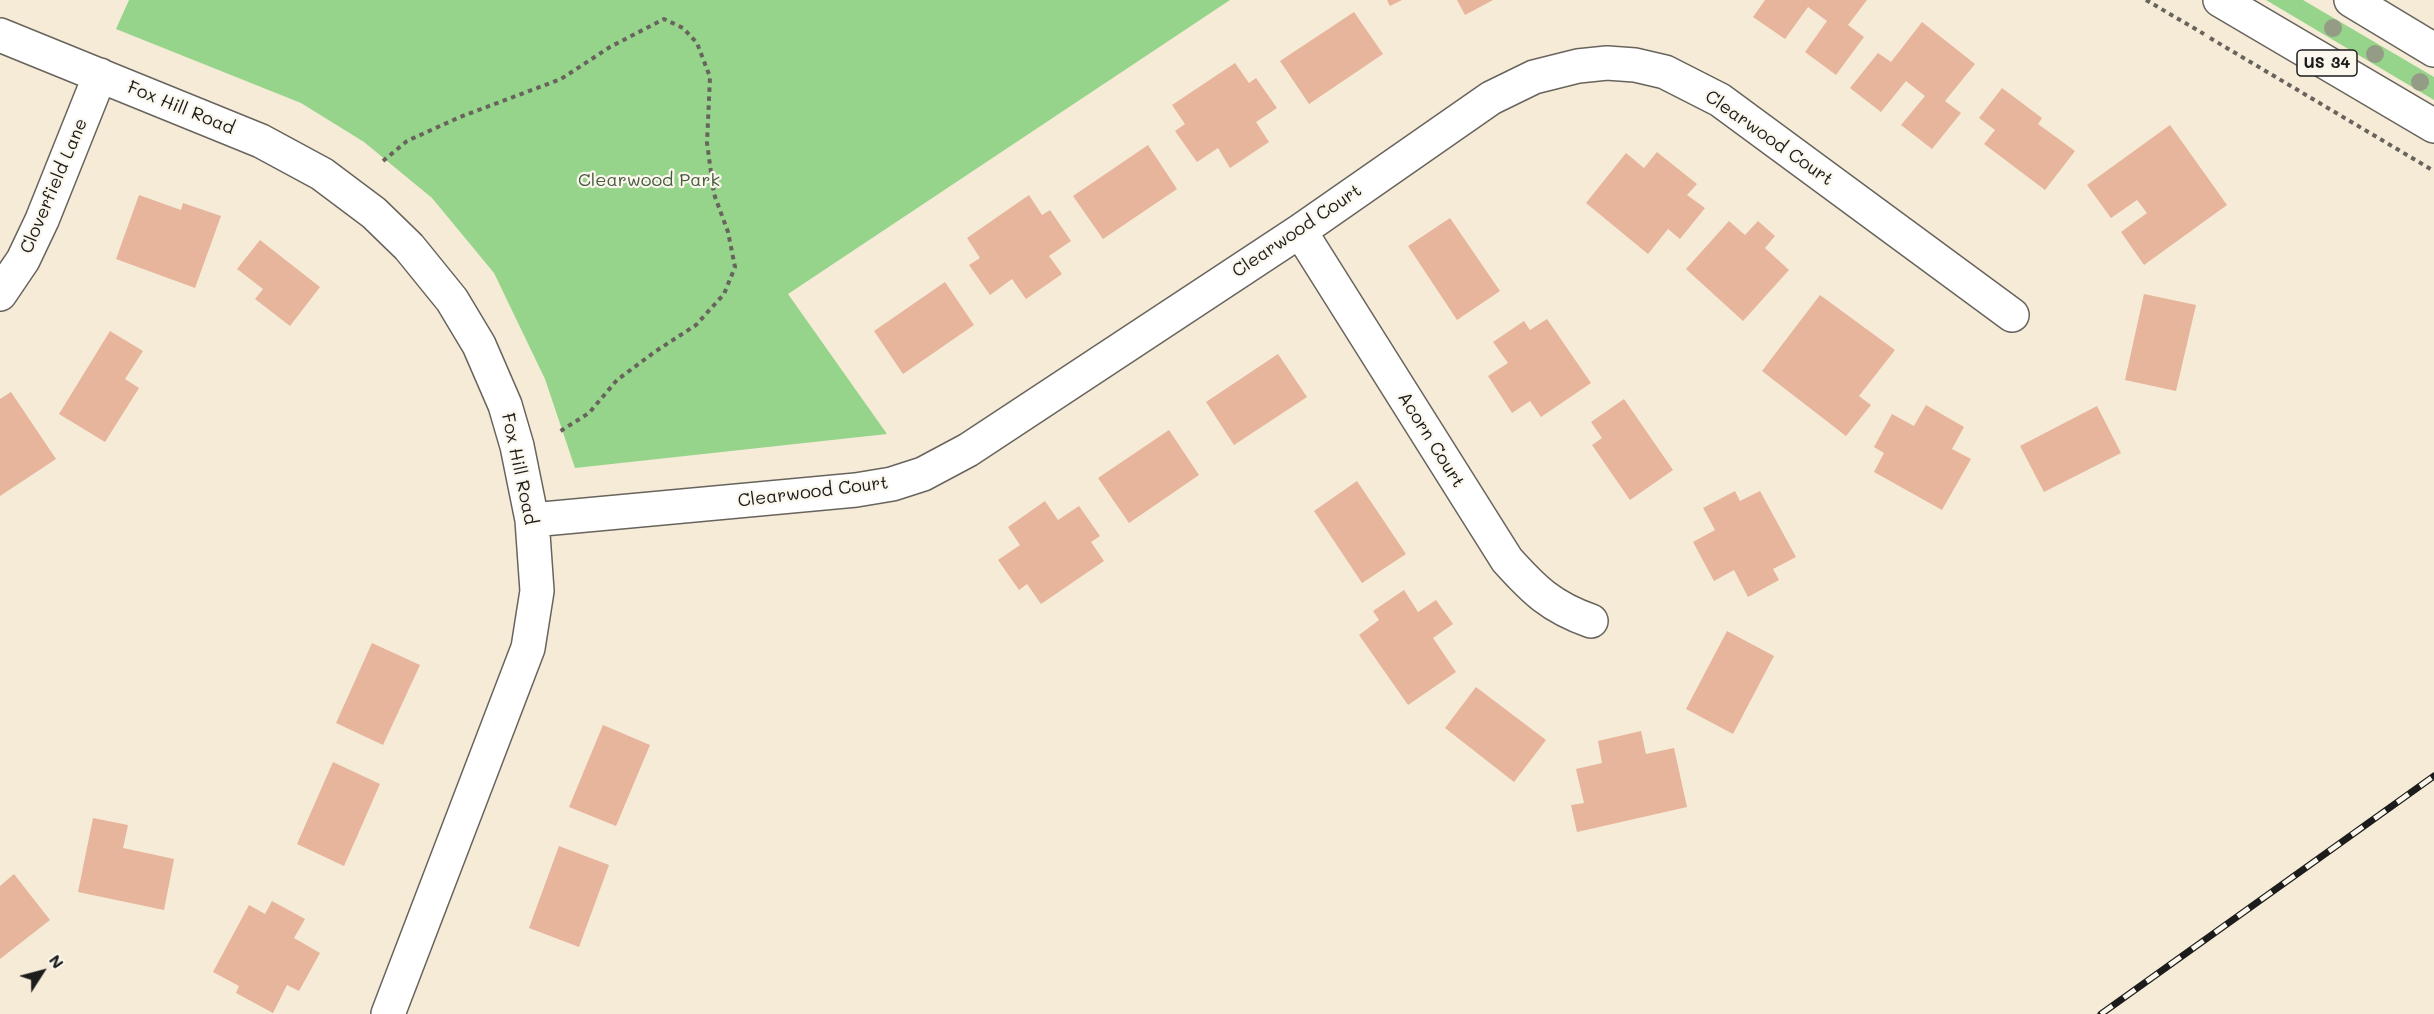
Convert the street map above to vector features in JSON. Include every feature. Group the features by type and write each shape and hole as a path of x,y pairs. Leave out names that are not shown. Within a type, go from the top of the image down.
{"street":[{"name":"US 34","path":"2220,0 2434,126"},
{"path":"2351,0 2434,50"},
{"name":"Fox Hill Road","path":"0,35 261,141 322,174 374,213 409,247 452,300 479,345 508,415 518,446 532,520 537,591 528,648 388,1014"},
{"name":"Clearwood Court","path":"532,520 856,490 892,484 923,474 968,450 1300,231 1491,98 1534,77 1578,66 1607,63 1635,65 1665,72 1720,100 2012,315"},
{"name":"Cloverfield Lane","path":"0,294 23,260 42,220 100,75"},
{"name":"Acorn Court","path":"1300,231 1507,560 1543,598 1567,612 1591,621"}],"path":[{"path":"2146,0 2434,171"},
{"path":"383,161 407,141 460,117 561,79 610,47 664,18 683,28 697,43 710,76 707,144 714,194 728,232 735,267 724,294 696,325 617,380 589,413 559,432"}],"green space":[{"name":"Clearwood Park","path":"129,0 1230,0 788,294 887,434 575,468 545,379 494,273 432,198 364,142 301,103 116,29"},
{"path":"2266,0 2303,0 2434,77 2434,100"}],"building":[{"path":"1387,0 1402,0 1390,6"},
{"path":"1457,0 1493,0 1465,15"},
{"path":"1765,0 1867,0 1848,25 1864,37 1836,75 1805,52 1827,21 1808,7 1785,39 1753,17"},
{"path":"1354,12 1383,54 1309,104 1280,61"},
{"path":"1922,22 1975,64 1945,101 1961,113 1932,149 1901,125 1925,96 1906,81 1881,112 1850,88 1878,53 1891,62"},
{"path":"1235,63 1249,83 1256,78 1277,108 1256,122 1269,142 1230,168 1218,148 1197,162 1175,131 1185,124 1172,105"},
{"path":"2002,88 2042,118 2038,124 2075,151 2045,190 1984,144 1995,130 1979,118"},
{"path":"2170,125 2227,205 2144,265 2121,232 2147,213 2137,200 2111,218 2087,185"},
{"path":"1148,145 1177,189 1103,239 1073,196"},
{"path":"1657,152 1697,184 1687,195 1705,208 1680,239 1668,229 1648,254 1586,203 1626,153 1644,168"},
{"path":"139,195 181,210 183,203 221,216 195,288 116,259"},
{"path":"1029,195 1042,215 1050,210 1071,241 1049,256 1062,274 1026,299 1012,279 990,295 969,265 980,258 967,238"},
{"path":"1450,218 1500,291 1457,320 1408,246"},
{"path":"1729,221 1745,235 1758,221 1775,236 1765,248 1789,270 1743,321 1686,269"},
{"path":"260,240 320,287 290,326 255,299 263,289 237,269"},
{"path":"945,282 974,325 903,374 874,331"},
{"path":"2144,294 2196,305 2176,391 2125,380"},
{"path":"1820,295 1895,350 1859,396 1871,405 1846,436 1762,371"},
{"path":"1547,319 1591,383 1541,417 1530,401 1512,413 1488,376 1508,363 1493,342 1524,321 1530,330"},
{"path":"110,331 143,351 125,379 139,388 105,442 59,414"},
{"path":"1278,354 1307,397 1234,445 1206,402"},
{"path":"11,392 56,459 0,496 0,399"},
{"path":"1624,399 1673,470 1630,500 1592,445 1602,438 1591,422"},
{"path":"1926,405 1964,427 1952,449 1971,459 1942,510 1874,472 1884,453 1874,447 1892,414 1914,426"},
{"path":"2097,406 2121,453 2044,492 2020,446"},
{"path":"1169,430 1199,475 1129,523 1098,478"},
{"path":"1357,481 1406,554 1362,583 1314,511"},
{"path":"1735,491 1740,501 1760,491 1796,557 1773,569 1779,580 1748,597 1734,570 1714,581 1693,542 1715,530 1703,508"},
{"path":"1045,501 1058,520 1079,506 1100,536 1091,542 1104,561 1041,604 1027,584 1019,590 998,560 1020,545 1008,527"},
{"path":"1404,590 1418,612 1436,600 1453,624 1433,638 1456,672 1408,705 1359,635 1379,620 1373,611"},
{"path":"1727,631 1774,656 1733,734 1686,709"},
{"path":"372,643 420,665 383,745 336,723"},
{"path":"1476,687 1546,740 1514,782 1445,728"},
{"path":"603,725 650,745 616,826 569,807"},
{"path":"1641,731 1646,754 1674,748 1687,807 1577,832 1571,805 1584,803 1576,769 1602,763 1598,741"},
{"path":"333,762 380,784 344,866 297,844"},
{"path":"93,818 128,825 123,848 174,859 164,910 78,892"},
{"path":"559,846 609,865 579,947 529,928"},
{"path":"14,874 50,920 0,959 0,886"},
{"path":"272,901 305,919 294,938 320,953 299,991 287,985 273,1013 236,993 239,986 213,972 249,905 265,914"}],"railway":[{"path":"2101,1014 2434,776"}]}
